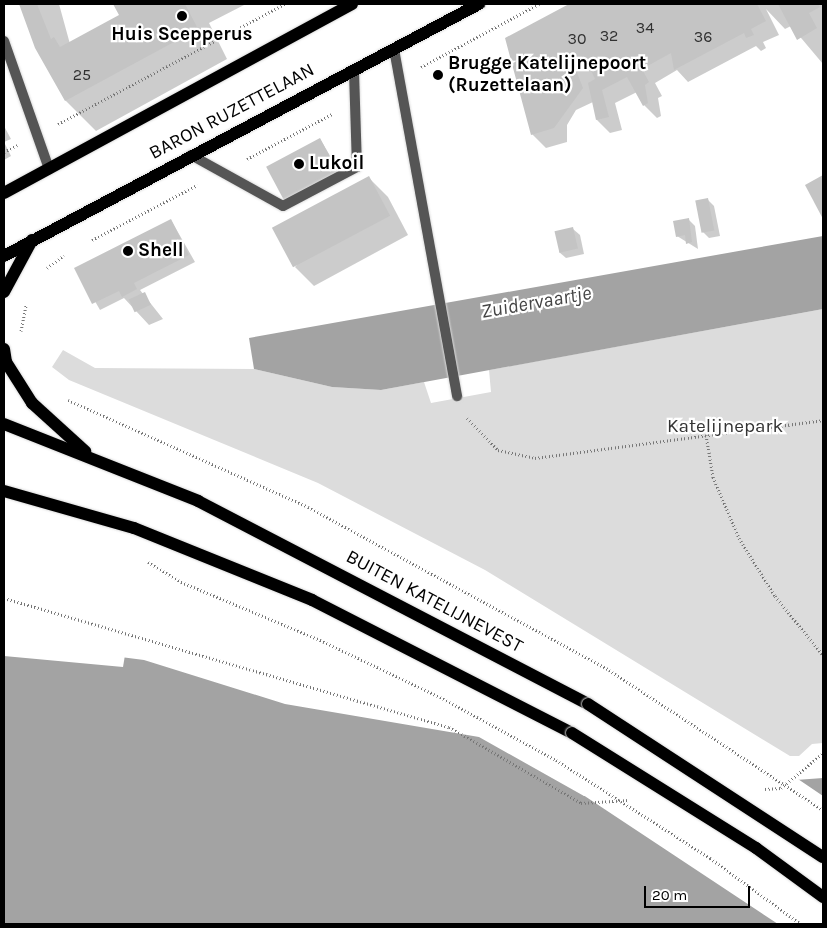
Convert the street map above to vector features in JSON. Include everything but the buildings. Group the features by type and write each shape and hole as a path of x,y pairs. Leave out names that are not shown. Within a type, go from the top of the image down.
{"main road":[{"name":"BARON RUZETTELAAN","path":"4,193 352,4"},
{"name":"BARON RUZETTELAAN","path":"4,256 32,239 479,4"},
{"path":"4,292 32,239"},
{"path":"4,349 6,362 32,404 91,456"},
{"name":"BUITEN KATELIJNEVEST","path":"4,424 91,456 198,501 588,704 823,857"},
{"path":"4,491 134,528 312,600 572,734 756,848 823,897"}],"street":[{"path":"4,41 49,168"},
{"path":"394,49 438,281 457,396"},
{"path":"191,155 284,206 357,167 354,70"}],"path":[{"path":"4,152 285,4"},
{"path":"60,396 308,507 609,670 823,810"},
{"path":"457,396 484,439 515,457 535,458 823,420"},
{"path":"706,435 713,477 740,538 775,596 823,655"},
{"path":"140,555 181,582 371,664 556,760 710,858 801,924"},
{"path":"4,598 449,727"},
{"path":"811,763 823,753"}],"green space":[{"name":"Katelijnepark","path":"823,309 823,743 812,744 799,756 790,756 485,570 318,483 69,380 52,367 63,350 95,368 254,369 332,387 381,390 424,382 431,403 491,392 489,370"}],"water":[{"name":"Zuidervaartje","path":"823,236 823,309 381,390 332,387 254,369 249,338"},
{"path":"4,642 144,660 285,704 479,737 584,796 823,778 823,924 4,924"}],"pier":[{"path":"4,640 125,655 123,667 4,656"},
{"path":"795,777 823,796 823,924 778,924 559,779 584,793"}],"place":[{"name":"Huis Scepperus","path":"182,16"},
{"name":"Brugge Katelijnepoort (Ruzettelaan)","path":"438,75"},
{"name":"Lukoil","path":"299,164"},
{"name":"Shell","path":"128,251"}]}
